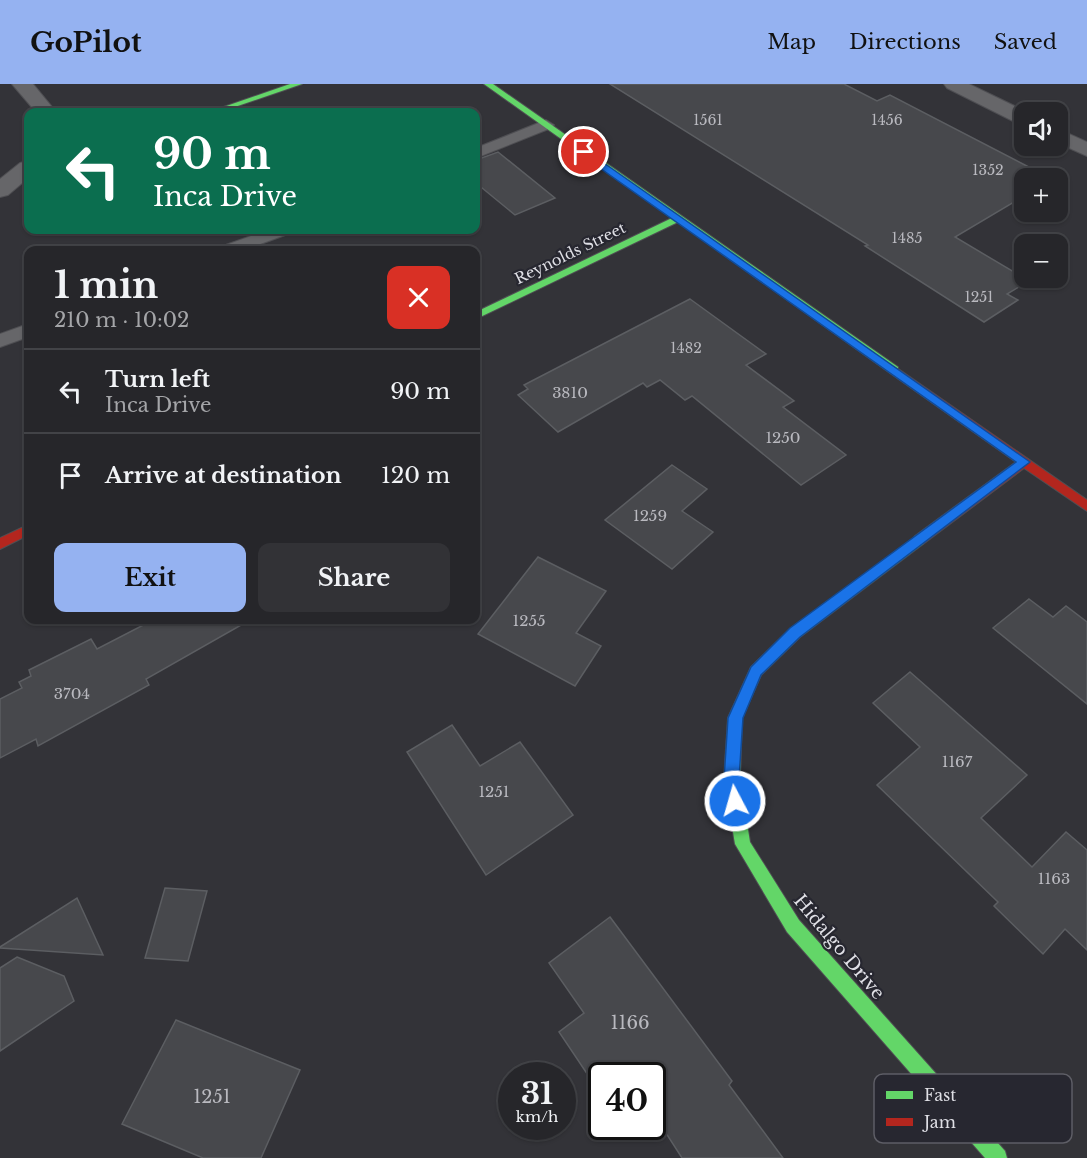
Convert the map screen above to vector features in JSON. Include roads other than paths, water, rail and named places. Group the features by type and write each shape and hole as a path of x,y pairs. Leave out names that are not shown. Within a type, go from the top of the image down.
{"street":[{"path":"22,84 43,108"},
{"path":"225,108 298,84"},
{"path":"488,84 1087,506"},
{"path":"954,84 1014,114"},
{"path":"1068,140 1087,150"},
{"path":"0,190 24,171"},
{"name":"Reynolds Street","path":"480,314 678,219"},
{"name":"Hidalgo Drive","path":"924,1074 794,926 743,844 732,779 735,718 756,671 795,633 1024,462"},
{"path":"0,543 24,532"},
{"name":"Hidalgo Drive","path":"985,1143 998,1158"}],"lane":[{"path":"480,151 546,125"},
{"path":"240,246 271,234"},
{"path":"0,342 24,332"}]}
